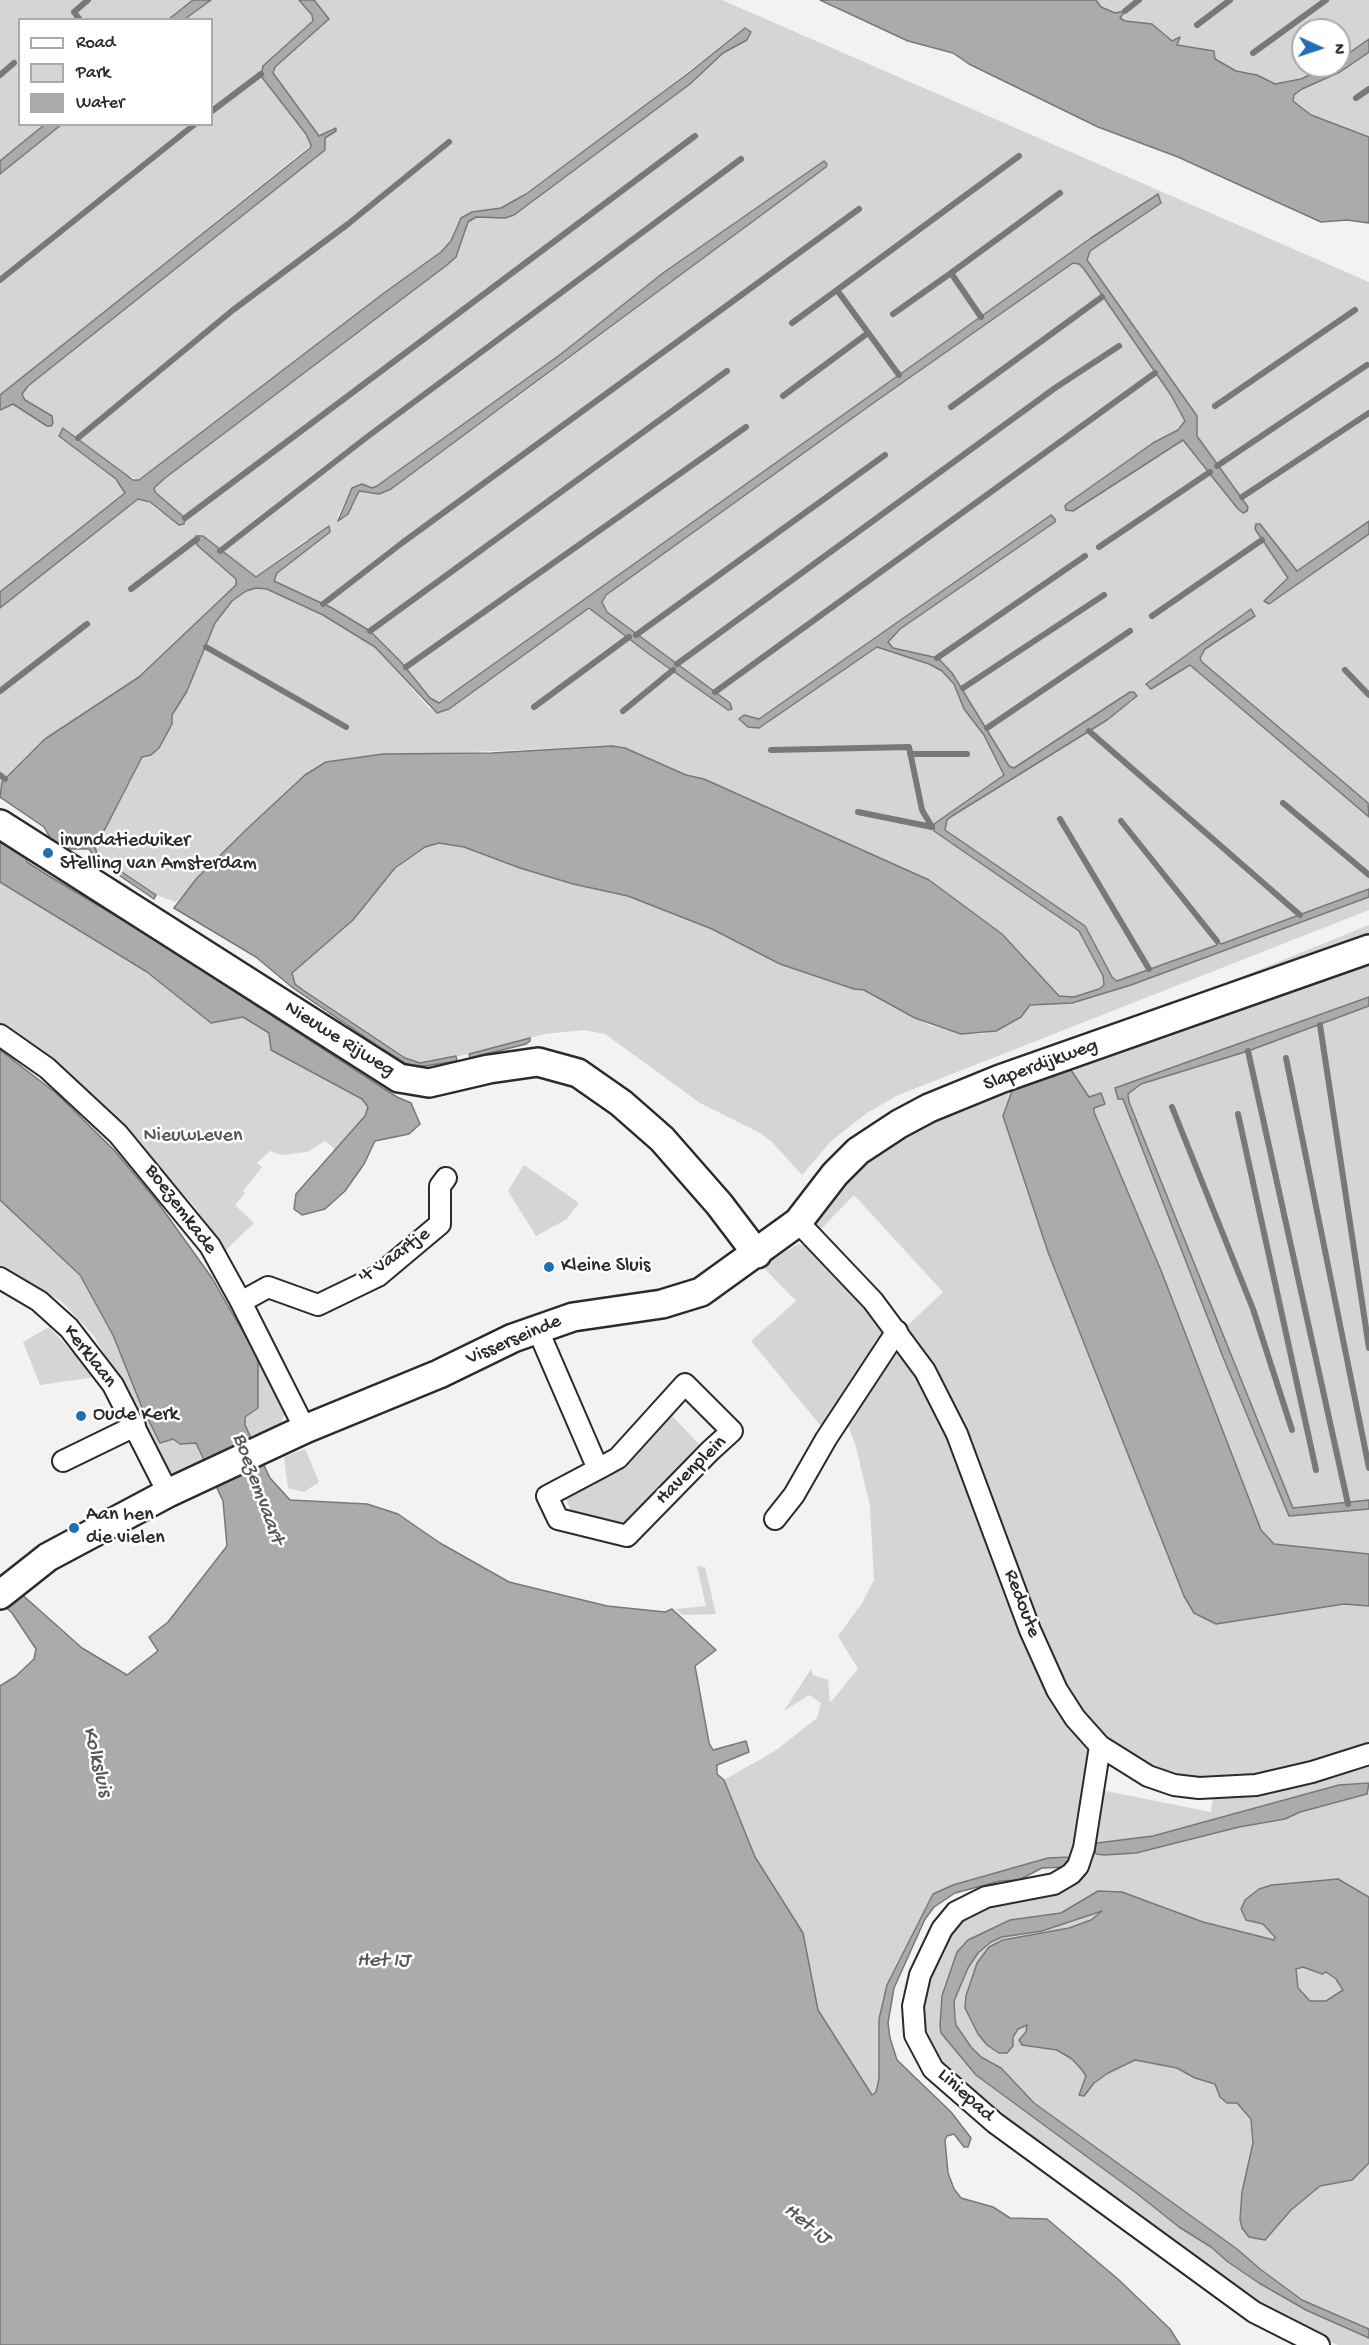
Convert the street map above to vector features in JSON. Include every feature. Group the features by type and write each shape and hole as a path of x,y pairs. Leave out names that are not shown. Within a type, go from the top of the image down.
{"street":[{"name":"Nieuwe Rijweg","path":"0,824 399,1078 429,1083 489,1069 538,1062 578,1073 621,1103 662,1139 719,1204 757,1254"},
{"name":"Slaperdijkweg","path":"757,1254 798,1222 847,1162 870,1142 910,1117 1000,1079 1369,949"},
{"name":"Boezemkade","path":"0,1035 47,1068 130,1146 210,1246 305,1429"},
{"name":"'t Vaartje","path":"241,1302 268,1287 318,1305 378,1276 440,1224 440,1186 446,1178"},
{"name":"Redoute","path":"798,1222 840,1264 897,1331 925,1371 957,1434 1030,1630 1057,1690 1075,1718 1100,1746 1148,1776 1174,1785 1199,1788 1256,1785 1312,1772 1369,1754"},
{"name":"Visserseinde","path":"6,1590 48,1557 179,1488 305,1429 439,1374 537,1328 573,1317 662,1304 701,1292 757,1254"},
{"name":"Kerklaan","path":"0,1278 39,1301 69,1328 113,1384 135,1426 179,1488"},
{"path":"537,1328 598,1469"},
{"path":"774,1519 794,1495 826,1439 897,1331"},
{"name":"Havenplein","path":"685,1384 732,1431 627,1536 558,1519 547,1496 598,1469 618,1458 685,1384"},
{"path":"63,1461 135,1426"},
{"name":"Liniepad","path":"1100,1746 1084,1848 1078,1866 1054,1884 986,1897 956,1912 942,1929 915,1990 912,2020 915,2035 933,2068 995,2123 1246,2307 1271,2323 1319,2345"}],"green space":[{"path":"0,0 193,0 170,18 18,18 18,126 43,126 0,161"},
{"path":"211,0 299,0 312,15 313,21 261,70 261,76 306,134 311,145 0,395 0,174 60,126 213,126 213,18 186,18"},
{"path":"314,0 722,0 1369,282 1369,521 1297,571 1260,524 1255,525 1288,578 1264,601 1267,604 1369,534 1369,804 1202,662 1200,658 1205,649 1255,616 1251,609 1146,684 1151,689 1190,665 1369,817 1369,889 1117,981 1112,977 1085,926 945,830 947,820 952,816 1133,701 1130,692 1014,768 1009,766 952,673 938,658 893,648 887,642 900,629 1055,522 1051,515 759,719 739,718 766,723 878,647 929,664 942,671 954,684 964,709 984,735 1004,776 934,824 934,831 1079,931 1103,976 1104,985 1099,989 1074,997 1059,996 990,925 929,880 704,779 686,775 625,748 612,746 353,757 291,788 176,902 156,895 104,861 94,850 94,845 105,829 142,757 151,755 159,748 172,724 172,715 187,691 215,623 232,601 246,591 256,588 267,589 323,615 375,647 429,708 437,713 449,709 589,608 720,703 730,703 607,612 602,601 606,595 1073,263 1079,264 1084,269 1171,395 1185,421 1177,430 1153,443 1068,503 1073,511 1177,441 1183,440 1238,509 1247,511 1248,507 1197,436 1197,416 1087,260 1090,251 1118,231 1154,195 439,703 430,698 401,662 370,631 332,608 274,581 277,573 304,551 307,539 256,577 203,536 198,545 236,579 236,585 139,677 45,739 24,759 0,790 0,608 138,499 144,499 160,512 185,518 155,492 154,488 165,478 447,265 456,257 468,222 476,217 504,218 514,215 690,84 723,53 747,40 743,29 627,119 510,204 500,208 472,212 457,225 451,241 441,252 139,480 124,474 65,428 59,436 116,479 125,493 0,592 0,410 13,404 47,426 51,426 54,420 25,400 22,394 28,386 252,209 326,146 325,138 333,128 319,136 273,73 275,67 329,19","holes":["824,161 826,167 507,405 409,474 364,493 359,491 348,514 337,518 349,493 362,484 372,488 377,486 561,354 663,273"]},
{"path":"1096,0 1369,0 1369,39 1351,52 1351,18 1291,18 1291,78 1303,78 1275,84 1251,73 1236,71 1215,59 1214,51 1177,46 1179,38 1172,41 1152,24 1125,21 1120,18 1124,12 1115,13 1101,7"},
{"path":"1369,52 1369,137 1311,115 1293,101 1294,95 1302,89 1327,78 1351,78 1351,64"},
{"path":"439,843 464,847 573,884 628,896 712,929 780,964 854,989 864,990 929,1025 961,1034 984,1034 1021,1017 1030,1005 1072,1003 1131,985 1369,897 1369,910 896,1096 867,1113 831,1141 802,1175 772,1142 760,1133 700,1103 605,1034 584,1030 545,1034 469,1054 420,1063 405,1058 295,984 291,978 294,969 353,920 395,869 425,847"},
{"name":"NieuwLeven","path":"0,883 158,980 210,1023 243,1017 269,1033 271,1050 362,1099 368,1107 365,1116 335,1149 325,1141 307,1152 282,1155 270,1151 257,1163 262,1167 235,1205 254,1223 225,1251 195,1207 126,1130 0,1024"},
{"path":"1369,925 1369,941 1067,1042 1194,996"},
{"path":"1369,959 1369,1749 1273,1776 1180,1780 1123,1756 1069,1702 905,1328 943,1292 854,1195 817,1233 813,1230 812,1218 862,1162 937,1115"},
{"path":"524,1165 579,1203 567,1219 536,1236 508,1191"},
{"path":"0,1200 80,1275 113,1335 141,1405 160,1443 173,1439 180,1444 196,1443 203,1461 173,1473 160,1466 128,1396 94,1336 61,1301 0,1266"},
{"path":"798,1244 812,1247 840,1275 915,1364 1086,1742 1089,1758 1074,1849 1069,1857 1048,1858 953,1885 933,1894 887,1985 879,2019 879,2079 876,2092 872,2095 818,2010 803,1933 755,1857 724,1780 775,1751 817,1718 821,1703 809,1695 784,1711 811,1669 813,1675 828,1680 830,1703 858,1669 838,1636 862,1603 874,1580 870,1506 856,1447 842,1407 825,1431 751,1341 796,1301 762,1266"},
{"path":"49,1327 96,1377 40,1385 23,1342"},
{"path":"258,1358 286,1411 281,1423 252,1437 245,1425 245,1417 258,1408"},
{"path":"672,1416 701,1446 622,1527 572,1513 566,1499 627,1466"},
{"path":"305,1449 319,1482 304,1492 288,1488 284,1457"},
{"path":"697,1566 705,1567 716,1614 682,1615 676,1609 706,1606"},
{"path":"1369,1760 1369,2345 1338,2345 1292,2327 1086,2184 938,2066 924,2042 921,1994 952,1927 974,1909 1056,1890 1101,1790 1211,1812 1213,1795"}],"water":[{"path":"193,0 211,0 186,18 170,18"},
{"path":"299,0 314,0 329,19 275,67 273,73 319,136 336,128 336,131 325,138 325,150 28,386 22,394 25,400 52,416 51,426 47,426 13,404 0,410 0,395 310,148 306,134 261,76 263,66 313,21 312,15"},
{"path":"820,0 1096,0 1101,7 1115,13 1125,11 1120,18 1125,21 1152,24 1172,41 1180,37 1177,45 1214,51 1215,59 1236,71 1257,75 1275,84 1303,78 1327,78 1302,89 1294,95 1293,101 1311,115 1369,137 1369,223 1347,220 1321,222 1178,157 1098,127 969,64 953,53 908,41"},
{"path":"745,28 751,32 747,40 723,53 690,84 514,215 505,218 476,217 468,222 456,257 447,265 165,478 154,488 155,492 185,518 184,524 179,525 150,502 138,499 0,608 0,592 125,493 116,479 59,436 63,428 133,480 139,480 441,252 451,241 461,218 472,212 501,208 526,194 690,72"},
{"path":"1369,39 1369,52 1351,64 1351,52"},
{"path":"43,126 60,126 0,174 0,161"},
{"path":"824,161 827,164 826,167 391,489 379,494 359,491 348,514 338,521 352,488 362,484 372,488 377,486 561,354 663,273"},
{"path":"1158,194 1161,203 1090,251 1087,260 1197,416 1197,436 1248,507 1247,511 1243,513 1238,509 1183,440 1073,511 1066,510 1065,506 1068,503 1153,443 1178,430 1185,421 1171,395 1084,269 1079,264 1073,263 606,595 602,602 607,612 730,703 732,709 728,710 589,608 449,709 437,713 375,647 323,615 267,589 256,588 246,591 232,601 215,623 187,691 172,715 172,724 159,748 151,755 142,757 105,829 94,845 98,856 156,895 154,899 98,861 89,849 65,849 52,841 44,827 0,797 2,782 45,739 139,677 236,585 236,579 197,545 196,536 203,536 256,577 329,526 330,532 277,573 274,581 332,608 370,631 401,662 430,698 439,703 1091,238"},
{"path":"1051,515 1055,522 900,629 888,642 893,648 938,658 952,673 1009,766 1014,768 1130,692 1134,692 1137,696 1107,720 952,816 947,820 945,830 1085,926 1112,977 1117,981 1217,945 1217,941 1221,944 1369,889 1369,897 1131,985 1072,1003 1030,1005 1021,1017 996,1031 961,1034 915,1018 864,990 854,989 780,964 712,929 628,896 573,884 520,868 464,847 439,843 425,847 395,868 353,920 292,973 295,984 405,1058 420,1063 456,1056 457,1061 418,1067 408,1065 381,1048 293,988 256,957 174,908 197,878 249,827 305,775 326,762 383,754 492,753 612,746 625,748 686,775 704,779 929,880 1002,934 1059,996 1074,997 1099,989 1104,985 1103,976 1079,931 934,831 934,824 1004,775 984,735 964,709 954,684 942,671 929,664 877,647 759,728 748,727 739,719 744,715 759,719"},
{"path":"1369,521 1369,534 1269,604 1264,601 1288,578 1255,529 1256,524 1260,524 1297,571"},
{"path":"1251,609 1255,616 1205,649 1200,658 1202,662 1368,803 1369,817 1190,665 1151,689 1146,684"},
{"path":"0,840 26,856 27,862 146,934 397,1097 411,1103 420,1124 409,1134 375,1141 364,1164 345,1191 325,1209 302,1215 294,1209 296,1194 365,1116 368,1107 362,1099 271,1050 269,1033 243,1017 211,1023 147,972 0,882"},
{"path":"1369,997 1369,1006 1248,1051 1141,1084 1128,1094 1129,1102 1293,1508 1369,1500 1369,1509 1289,1516 1223,1357 1123,1099 1118,1099 1115,1088"},
{"path":"530,1038 526,1044 470,1058 469,1054"},
{"name":"Het IJ","path":"0,1050 56,1093 114,1150 156,1200 212,1278 258,1358 258,1408 245,1417 245,1425 270,1478 290,1500 367,1504 398,1514 440,1543 509,1582 607,1606 665,1612 672,1609 716,1650 695,1666 709,1743 713,1750 746,1741 749,1752 717,1765 717,1774 724,1780 755,1857 803,1933 818,2010 872,2095 876,2092 879,2079 879,2019 887,1985 933,1894 953,1885 1048,1858 1069,1857 1083,1830 1070,1867 1042,1868 1019,1880 1000,1881 955,1893 934,1907 925,1919 894,1988 888,2023 890,2038 897,2060 951,2112 971,2138 968,2147 964,2147 954,2134 947,2136 945,2140 948,2173 954,2189 961,2198 993,2207 1010,2218 1047,2219 1119,2280 1170,2329 1180,2345 0,2345 0,1686 16,1676 34,1659 36,1649 12,1613 0,1602 0,1575 82,1648 127,1675 158,1651 149,1637 168,1622 227,1546 223,1501 196,1443 180,1444 173,1439 160,1443 141,1405 113,1335 80,1275 0,1200"},
{"path":"1071,1070 1089,1097 1101,1093 1105,1104 1094,1108 1094,1112 1162,1273 1261,1530 1274,1544 1369,1554 1369,1606 1344,1604 1216,1624 1194,1613 1184,1596 1048,1252 1003,1116 1012,1091"},
{"path":"1369,1783 1367,1794 1300,1812 1285,1819 1239,1827 1136,1853 1104,1855 1096,1854 1094,1849 1097,1843 1153,1836 1339,1785"},
{"path":"1338,1879 1369,1897 1369,2163 1352,2180 1320,2186 1291,2210 1265,2240 1249,2237 1242,2228 1240,2219 1242,2192 1253,2143 1251,2119 1237,2103 1227,2103 1220,2097 1215,2084 1195,2078 1177,2068 1135,2060 1108,2073 1094,2083 1084,2096 1079,2095 1086,2076 1072,2059 1057,2050 1022,2045 1019,2040 1026,2032 1027,2025 1018,2029 1013,2037 1013,2046 1007,2053 999,2053 987,2045 978,2034 965,2008 966,1996 977,1963 989,1947 1003,1940 1069,1928 1091,1920 1102,1911 1042,1931 1002,1937 991,1942 978,1953 968,1968 954,2001 956,2025 981,2057 1001,2068 1034,2103 1237,2249 1302,2300 1369,2329 1369,2338 1306,2310 1228,2262 1211,2247 1179,2227 976,2075 941,2033 942,1996 957,1952 968,1940 1010,1920 1061,1913 1098,1891 1122,1892 1203,1922 1274,1940 1275,1937 1263,1924 1246,1920 1241,1909 1245,1900 1259,1889 1272,1885","holes":["1303,1967 1322,1974 1326,1972 1336,1979 1343,1990 1326,2001 1310,2001 1298,1988 1296,1969"]}],"waterway":[{"path":"78,18 74,12 88,0"},
{"path":"1125,11 1139,0"},
{"path":"1197,25 1230,0"},
{"path":"1253,53 1326,0"},
{"path":"0,75 14,63"},
{"path":"213,110 261,74"},
{"path":"1356,98 1369,89"},
{"path":"0,280 192,126"},
{"path":"185,518 695,136"},
{"path":"78,438 233,310 348,224 449,142"},
{"path":"899,375 837,290 1019,156"},
{"path":"220,551 367,437 741,159"},
{"path":"981,317 951,273 1060,193"},
{"path":"323,604 402,543 859,209"},
{"path":"893,314 951,273"},
{"path":"792,323 837,290"},
{"path":"951,407 1102,297"},
{"path":"1215,406 1355,310"},
{"path":"783,396 868,333"},
{"path":"677,664 1055,388 1119,346"},
{"path":"1217,466 1367,365"},
{"path":"370,631 727,371"},
{"path":"715,692 1155,373"},
{"path":"1242,497 1369,413"},
{"path":"406,667 746,427"},
{"path":"636,635 885,455"},
{"path":"1099,547 1210,472"},
{"path":"131,589 197,539"},
{"path":"1152,616 1262,540"},
{"path":"937,658 1085,556"},
{"path":"963,688 1104,595"},
{"path":"0,691 87,624"},
{"path":"987,728 1130,631"},
{"path":"534,707 629,637"},
{"path":"206,647 346,727"},
{"path":"623,711 673,670"},
{"path":"1345,670 1369,695"},
{"path":"1089,731 1300,915"},
{"path":"771,750 909,747 922,810 932,827"},
{"path":"910,754 967,754"},
{"path":"0,775 5,779"},
{"path":"1283,803 1369,875"},
{"path":"858,812 932,827"},
{"path":"1060,819 1149,969"},
{"path":"1121,821 1217,941"},
{"path":"1320,1025 1369,1348"},
{"path":"1248,1051 1348,1504"},
{"path":"1286,1058 1369,1468"},
{"path":"1172,1107 1253,1309 1292,1430"},
{"path":"1238,1114 1316,1470"}],"place":[{"name":"inundatieduiker Stelling van Amsterdam","path":"48,853"},
{"name":"Kleine Sluis","path":"549,1267"},
{"name":"Oude Kerk","path":"81,1416"},
{"name":"Aan hen die vielen","path":"74,1528"}],"water label":[{"name":"Boezemvaart","path":"257,1489"},
{"name":"Kolksluis","path":"96,1762"}]}
